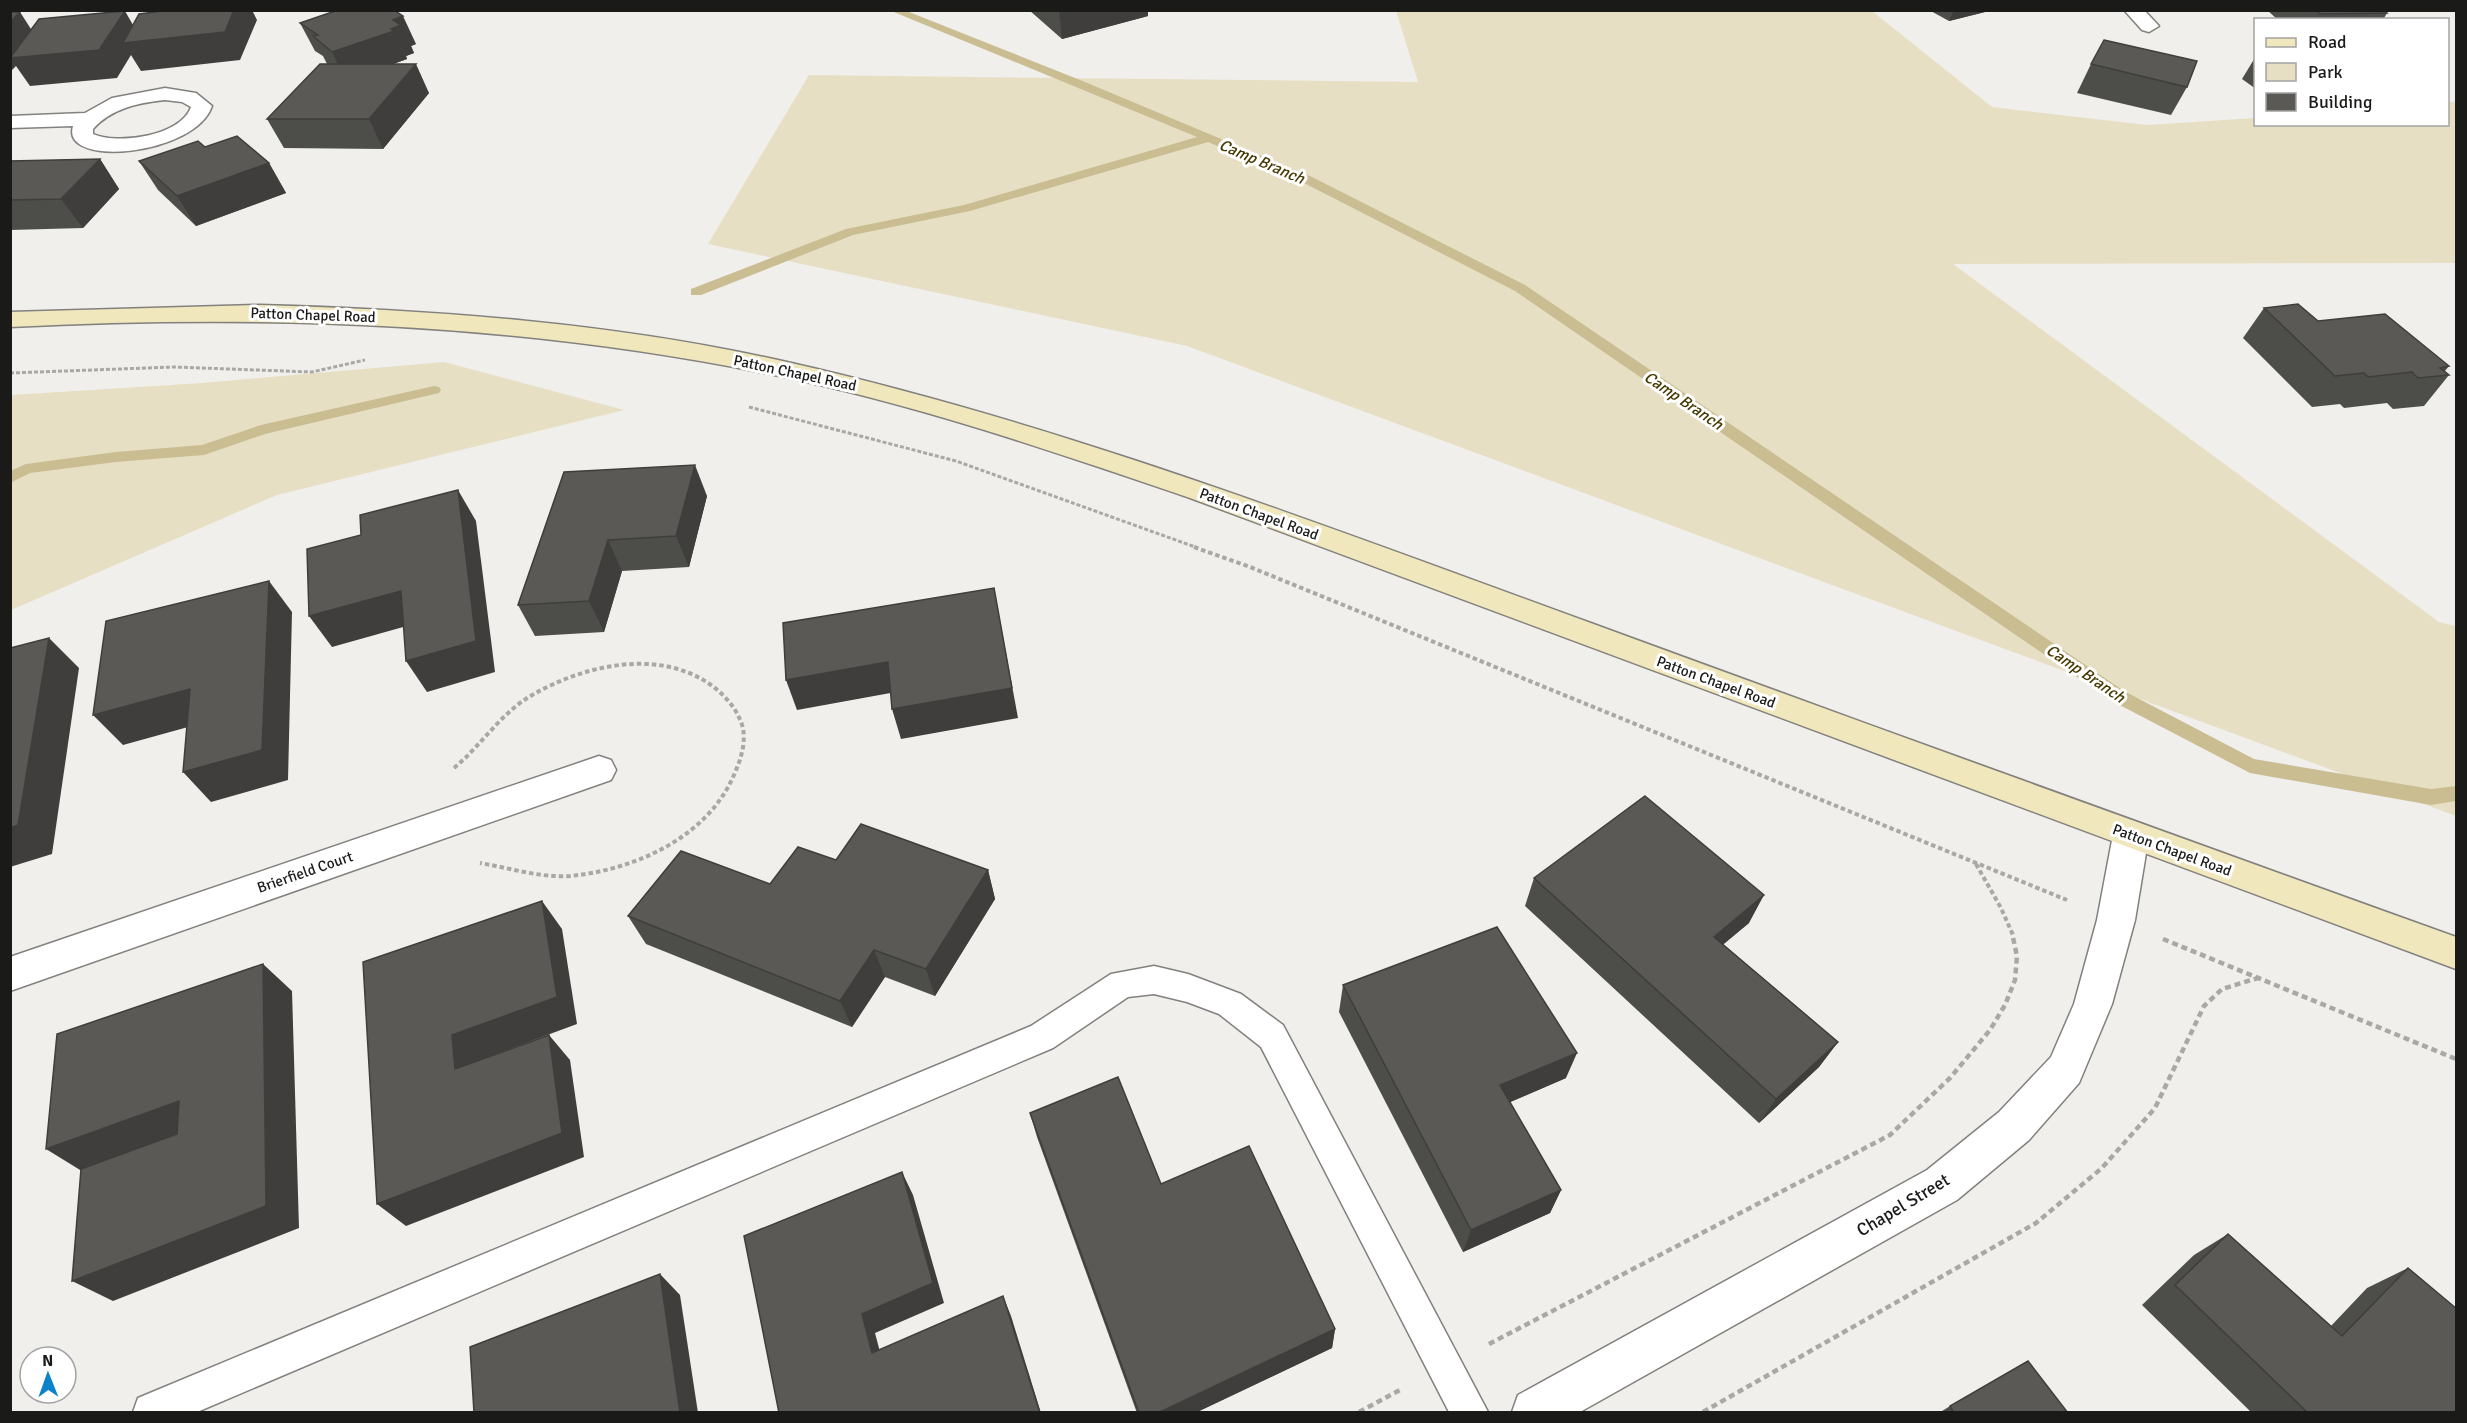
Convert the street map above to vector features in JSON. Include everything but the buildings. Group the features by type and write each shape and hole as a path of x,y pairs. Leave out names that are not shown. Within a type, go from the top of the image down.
{"street":[{"path":"2133,10 2149,26"},
{"path":"10,122 89,119 104,109 144,96 183,95 196,99 202,106 199,115 173,134 129,145 101,144 83,137 82,128 89,119"},
{"name":"Patton Chapel Road","path":"10,320 282,312 421,319 554,332 676,348 846,383 1057,443 1286,523 2457,953"},
{"name":"Brierfield Court","path":"10,974 599,770"},
{"name":"Chapel Street","path":"1535,1413 1942,1185 2014,1126 2065,1070 2093,1004 2116,920 2131,835"}],"lane":[{"path":"152,1413 1042,1037 1122,984 1154,980 1188,988 1230,1004 1272,1036 1469,1413"}],"path":[{"path":"10,373 174,367 312,372 369,359"},
{"path":"741,405 776,412 956,461 1250,567 2457,1059"},
{"path":"1359,1413 1890,1135 1942,1088 1988,1035 2011,993 2018,957 2010,926 1975,863"},
{"path":"1703,1413 2036,1223 2102,1168 2155,1108 2204,1005 2222,989 2258,978"}],"green space":[{"path":"1396,11 1872,11 1992,107 2147,125 2254,118 2254,126 2449,126 2449,103 2456,101 2456,263 1953,264 2439,622 2456,626 2456,816 1187,346 708,244 809,75 1418,82"},
{"path":"444,362 624,410 277,495 11,610 11,395 202,383"}],"waterway":[{"name":"Camp Branch","path":"894,10 1081,84 1308,180 1520,288 2118,696 2250,766 2431,797 2456,794"},
{"path":"696,292 850,232 966,208 1208,138"},
{"path":"10,478 26,469 116,457 204,450 261,430 434,390"}]}
